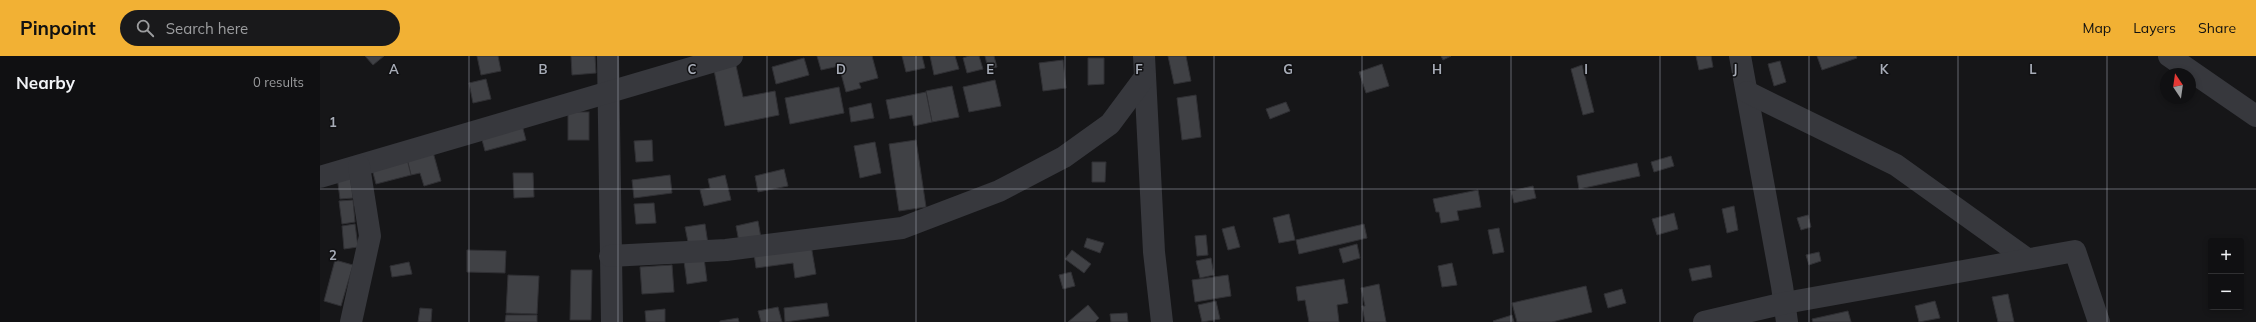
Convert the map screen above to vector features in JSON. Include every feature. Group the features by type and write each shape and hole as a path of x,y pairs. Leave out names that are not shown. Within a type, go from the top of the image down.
{"street":[{"path":"608,56 612,322"},
{"path":"320,178 732,56"},
{"path":"1740,56 1786,312"},
{"path":"2169,56 2256,116"},
{"path":"610,256 726,250 902,228 1000,191 1064,156 1110,124 1144,66"},
{"path":"1144,66 1154,252 1162,322"},
{"path":"1747,92 1896,165 2027,259"},
{"path":"352,322 370,236 358,166"},
{"path":"1704,322 1786,312 2027,259 2075,251 2099,322"}],"building":[{"path":"365,56 384,56 373,65"},
{"path":"477,56 498,56 501,71 481,75"},
{"path":"571,56 595,56 596,73 572,75"},
{"path":"817,56 872,56 878,78 859,83 861,88 846,92 839,66 821,70"},
{"path":"902,56 922,56 925,68 906,72"},
{"path":"930,56 955,56 959,69 934,75"},
{"path":"969,56 979,56 983,69 967,73 963,58"},
{"path":"985,56 994,56 997,67 988,69"},
{"path":"1168,56 1186,56 1191,81 1174,84"},
{"path":"1441,56 1451,56 1443,60"},
{"path":"1696,56 1711,56 1713,67 1699,70"},
{"path":"1817,56 1856,56 1857,58 1822,70"},
{"path":"804,58 809,75 776,84 772,67"},
{"path":"1088,58 1104,58 1104,84 1088,85"},
{"path":"1063,60 1066,88 1043,91 1039,63"},
{"path":"735,61 743,97 775,91 779,115 725,126 713,65"},
{"path":"1780,61 1786,82 1774,86 1768,64"},
{"path":"1382,64 1389,86 1366,93 1359,72"},
{"path":"1582,65 1594,112 1583,115 1571,69"},
{"path":"486,79 491,99 473,103 469,83"},
{"path":"995,80 1001,106 969,112 963,87"},
{"path":"952,86 959,117 932,122 926,91"},
{"path":"839,87 844,113 790,124 785,98"},
{"path":"926,92 932,122 914,126 912,115 890,119 886,100"},
{"path":"1196,95 1201,137 1182,140 1177,98"},
{"path":"1286,102 1290,111 1270,119 1266,109"},
{"path":"871,103 874,118 851,122 849,108"},
{"path":"568,112 589,112 589,140 568,140"},
{"path":"522,125 526,140 485,151 481,136"},
{"path":"652,140 653,161 636,162 634,141"},
{"path":"916,140 926,207 899,211 889,144"},
{"path":"875,142 881,173 860,178 854,146"},
{"path":"433,152 441,181 424,186 420,173 411,175 407,159"},
{"path":"1671,156 1674,166 1654,172 1651,162"},
{"path":"407,159 411,175 376,184 372,169"},
{"path":"1092,162 1106,162 1105,182 1092,182"},
{"path":"1637,163 1640,176 1579,189 1577,176"},
{"path":"784,169 788,186 758,192 755,176"},
{"path":"513,173 533,173 534,197 514,198"},
{"path":"350,175 353,198 340,199 337,176"},
{"path":"670,175 672,193 634,198 632,180"},
{"path":"725,175 731,200 704,206 700,190 710,188 708,179"},
{"path":"1533,186 1536,198 1514,203 1511,191"},
{"path":"1478,190 1481,207 1457,211 1459,220 1441,223 1439,212 1436,212 1433,199"},
{"path":"353,200 355,222 342,224 339,201"},
{"path":"654,203 656,223 636,224 634,204"},
{"path":"1734,206 1738,230 1727,233 1722,209"},
{"path":"1674,213 1678,229 1657,235 1652,219"},
{"path":"1289,214 1295,240 1279,243 1273,218"},
{"path":"1808,215 1811,227 1801,230 1797,218"},
{"path":"758,221 761,238 739,242 736,226"},
{"path":"355,224 358,247 344,249 342,226"},
{"path":"705,224 708,244 689,247 685,227"},
{"path":"1364,224 1367,238 1299,254 1296,240"},
{"path":"1234,226 1240,247 1228,250 1222,229"},
{"path":"1499,228 1504,252 1493,254 1488,230"},
{"path":"1206,235 1208,255 1197,256 1195,236"},
{"path":"1087,238 1104,243 1100,253 1084,247"},
{"path":"1357,244 1360,258 1343,263 1339,249"},
{"path":"811,245 816,274 795,278 793,263 756,268 754,254"},
{"path":"467,250 506,251 505,273 467,272"},
{"path":"1072,250 1091,264 1084,273 1065,259"},
{"path":"1819,252 1821,261 1809,265 1806,255"},
{"path":"704,258 707,281 687,284 684,261"},
{"path":"1211,258 1214,275 1200,278 1196,261"},
{"path":"335,260 353,265 341,306 324,301"},
{"path":"409,262 412,274 392,277 390,266"},
{"path":"1452,263 1457,285 1442,287 1438,266"},
{"path":"672,265 674,292 642,294 640,267"},
{"path":"1710,265 1712,277 1692,281 1689,269"},
{"path":"571,270 592,270 591,320 570,320"},
{"path":"1071,272 1075,286 1063,289 1059,275"},
{"path":"508,275 539,276 537,314 506,313"},
{"path":"1228,275 1231,296 1195,302 1192,280"},
{"path":"1344,279 1348,303 1337,305 1339,322 1309,322 1305,300 1298,301 1296,287"},
{"path":"1379,284 1386,322 1365,322 1362,306 1365,306 1361,288"},
{"path":"1586,286 1592,312 1552,322 1517,322 1512,303"},
{"path":"1622,289 1626,303 1608,308 1604,294"},
{"path":"2008,294 2014,322 1998,322 1992,297"},
{"path":"1216,301 1220,319 1202,322 1198,305"},
{"path":"1935,301 1940,318 1919,322 1915,306"},
{"path":"827,303 829,316 785,322 784,308"},
{"path":"1088,305 1099,318 1095,322 1068,322"},
{"path":"778,307 782,322 761,322 758,311"},
{"path":"420,308 432,309 431,322 418,322"},
{"path":"665,309 665,322 646,322 645,311"},
{"path":"1848,311 1851,322 1813,322 1812,319"},
{"path":"1127,313 1128,322 1111,322 1110,314"},
{"path":"506,315 537,315 537,322 505,322"},
{"path":"1512,315 1514,322 1493,321"},
{"path":"738,318 739,322 720,322 720,321"}]}
